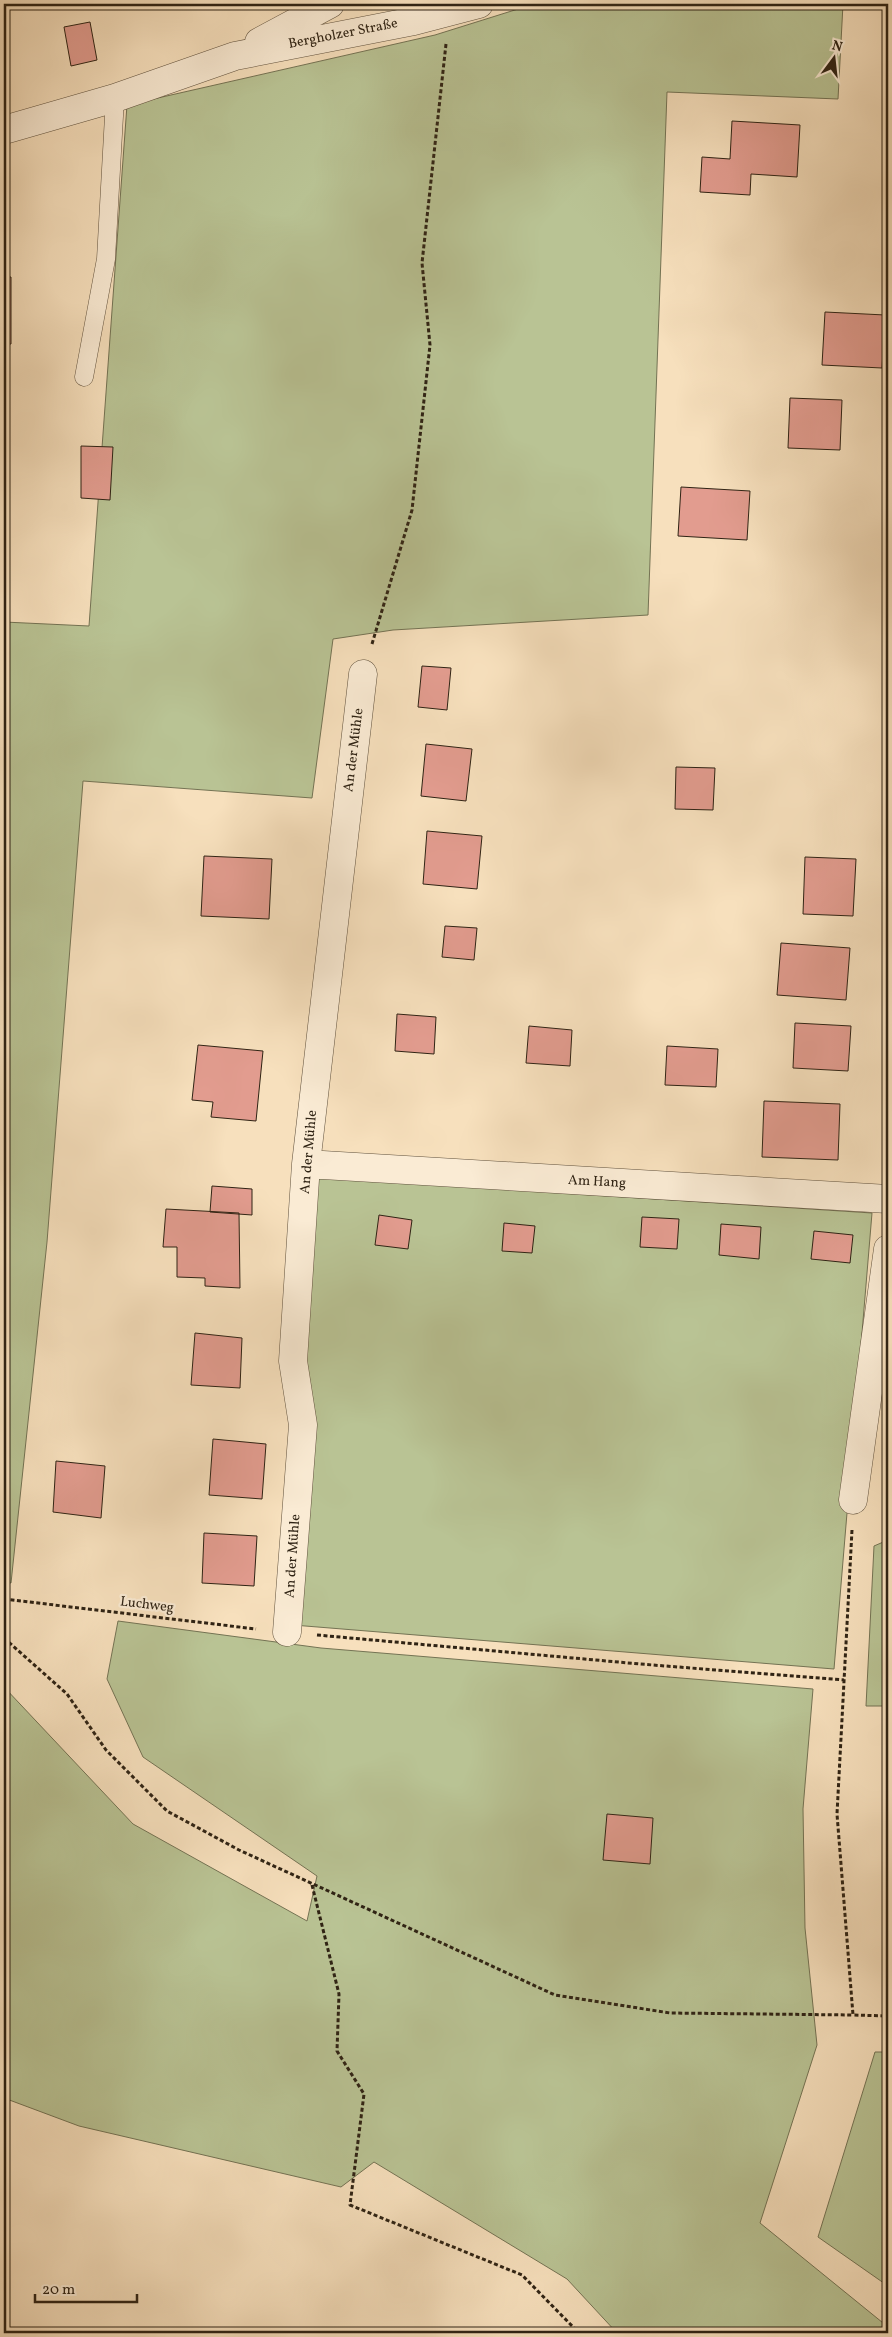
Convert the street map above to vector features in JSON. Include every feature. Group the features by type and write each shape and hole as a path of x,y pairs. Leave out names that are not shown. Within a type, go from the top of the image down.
{"street":[{"name":"Bergholzer Straße","path":"235,56 330,4"},
{"name":"Bergholzer Straße","path":"4,130 115,98 235,56 414,21 479,4"},
{"name":"An der Mühle","path":"287,1632 303,1425 294,1361 306,1164 363,674"},
{"name":"Am Hang","path":"306,1164 888,1199"},
{"path":"853,1500 888,1249"}],"lane":[{"path":"84,377 106,259 115,98"}],"path":[{"path":"363,674 412,510 430,345 422,263 450,11"},
{"path":"853,1500 837,1814 853,2015"},
{"name":"Luchweg","path":"4,1599 287,1632 640,1664 844,1680"},
{"path":"4,1638 67,1694 106,1750 167,1811 239,1850 555,1995 670,2013 888,2016"},
{"path":"312,1884 339,1994 337,2050 364,2094 350,2205 522,2275 580,2333"}],"green space":[{"path":"534,4 843,4 838,99 667,92 648,615 393,630 333,639 312,798 83,781 47,1242 11,1583 4,1582 4,622 89,626 127,105 435,35"},
{"path":"314,1177 872,1213 834,1669 293,1625 303,1355"},
{"path":"888,1540 888,1706 866,1706 874,1546"},
{"path":"118,1621 321,1648 813,1689 803,1809 805,1928 817,2045 760,2223 888,2327 888,2333 617,2333 567,2279 374,2162 341,2187 79,2126 4,2098 4,1687 133,1824 307,1921 317,1876 143,1757 107,1679"},
{"path":"875,2052 888,2052 888,2286 818,2237"}],"building":[{"path":"90,22 97,60 71,66 64,27"},
{"path":"732,121 800,125 797,177 751,174 750,195 700,192 702,157 730,159"},
{"path":"4,277 11,277 11,344 4,344"},
{"path":"825,312 885,315 882,368 822,365"},
{"path":"790,398 842,400 840,450 788,448"},
{"path":"81,446 113,447 110,500 81,498"},
{"path":"681,487 750,491 747,540 678,536"},
{"path":"422,666 451,668 447,710 418,707"},
{"path":"426,744 472,749 466,801 421,796"},
{"path":"676,767 715,768 713,810 675,809"},
{"path":"427,831 482,836 477,889 423,884"},
{"path":"204,856 272,859 269,919 201,916"},
{"path":"805,857 856,859 853,916 803,914"},
{"path":"445,926 477,928 474,960 442,957"},
{"path":"781,943 850,948 846,1000 777,995"},
{"path":"397,1014 436,1017 434,1054 395,1051"},
{"path":"795,1023 851,1026 848,1071 793,1068"},
{"path":"529,1026 572,1030 570,1066 526,1063"},
{"path":"198,1045 263,1051 256,1121 211,1117 213,1102 192,1100"},
{"path":"667,1046 718,1049 716,1087 665,1085"},
{"path":"764,1101 840,1104 838,1160 762,1157"},
{"path":"212,1186 252,1189 252,1215 210,1212"},
{"path":"166,1209 239,1213 240,1288 205,1286 205,1278 177,1277 177,1247 163,1247"},
{"path":"379,1215 412,1220 408,1249 375,1245"},
{"path":"642,1217 679,1219 677,1249 640,1247"},
{"path":"504,1223 535,1226 532,1253 502,1251"},
{"path":"721,1224 761,1227 759,1259 719,1255"},
{"path":"814,1231 853,1235 850,1263 811,1259"},
{"path":"195,1333 242,1338 240,1388 191,1385"},
{"path":"213,1439 266,1444 262,1499 209,1495"},
{"path":"56,1461 105,1466 101,1518 53,1512"},
{"path":"204,1533 257,1536 254,1586 202,1583"},
{"path":"607,1814 653,1818 650,1864 603,1860"}]}
